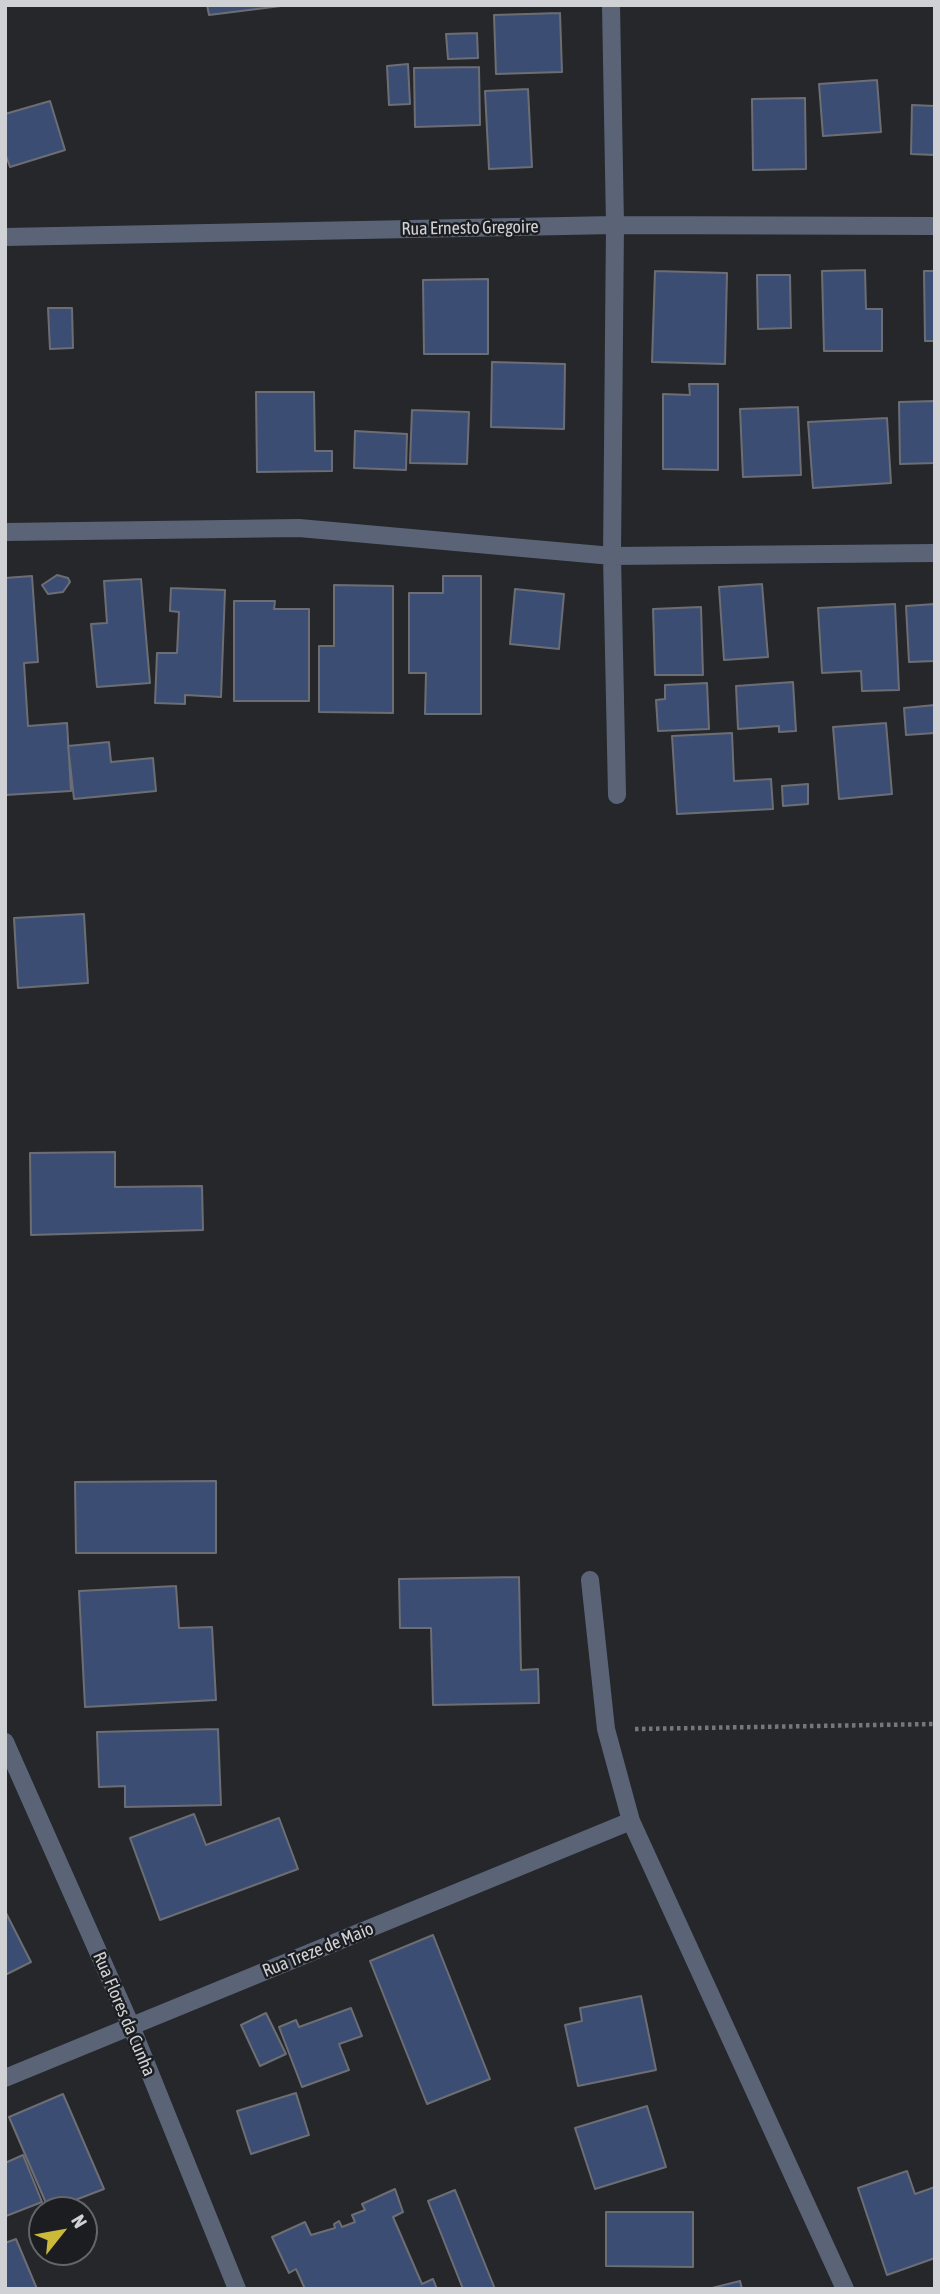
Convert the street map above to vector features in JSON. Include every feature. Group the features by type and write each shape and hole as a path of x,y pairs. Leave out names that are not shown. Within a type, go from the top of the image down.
{"street":[{"path":"611,5 615,225 612,556 617,795"},
{"name":"Rua Ernesto Gregoire","path":"5,237 615,225 935,226"},
{"path":"5,532 299,528 612,556 935,553"},
{"path":"590,1580 606,1729 631,1821 845,2289"},
{"name":"Rua Flores da Cunha","path":"5,1742 131,2026 237,2289"},
{"name":"Rua Treze de Maio","path":"5,2078 631,1821"}],"path":[{"path":"606,1729 935,1724"}],"building":[{"path":"207,5 281,5 281,6 209,15"},
{"path":"560,13 562,72 496,74 494,15"},
{"path":"477,33 478,58 448,59 446,34"},
{"path":"408,64 410,104 389,105 387,66"},
{"path":"479,67 480,125 415,127 414,68"},
{"path":"877,80 881,132 823,136 819,84"},
{"path":"528,89 532,167 489,169 485,91"},
{"path":"805,98 806,169 753,170 752,99"},
{"path":"50,101 65,150 10,167 5,153 5,114"},
{"path":"912,105 935,106 935,155 911,154"},
{"path":"865,270 866,309 882,309 882,351 824,351 822,271"},
{"path":"655,271 727,273 725,364 652,362"},
{"path":"924,271 935,271 935,341 925,341"},
{"path":"757,275 790,275 791,328 758,329"},
{"path":"488,279 488,354 424,354 423,280"},
{"path":"48,308 72,308 73,348 50,349"},
{"path":"492,362 565,364 564,429 491,427"},
{"path":"689,384 718,384 718,470 663,469 663,394 690,395"},
{"path":"256,392 314,392 315,451 332,451 332,471 257,472"},
{"path":"935,401 935,463 900,464 899,402"},
{"path":"798,407 801,475 743,477 740,409"},
{"path":"412,410 469,412 467,464 410,463"},
{"path":"887,418 891,483 813,488 808,422"},
{"path":"355,431 407,434 406,470 354,468"},
{"path":"57,575 68,578 70,582 63,592 48,594 42,585"},
{"path":"32,576 38,662 24,663 28,726 67,723 71,791 5,795 5,578"},
{"path":"443,576 481,576 481,714 425,714 426,673 409,673 409,593 443,593"},
{"path":"141,579 150,683 97,687 91,624 107,623 104,581"},
{"path":"762,584 768,657 724,660 719,587"},
{"path":"334,585 393,586 393,713 319,712 319,646 334,646"},
{"path":"171,588 225,590 221,697 185,695 185,704 155,703 157,653 177,653 179,612 170,611"},
{"path":"515,589 564,594 559,649 510,644"},
{"path":"234,601 275,601 274,609 309,609 309,701 234,701"},
{"path":"895,604 899,690 862,691 861,671 822,673 818,608"},
{"path":"935,604 935,661 909,662 906,606"},
{"path":"701,607 703,675 655,675 653,609"},
{"path":"793,682 796,731 779,732 779,726 738,729 736,686"},
{"path":"707,683 709,729 658,731 656,700 665,699 665,685"},
{"path":"935,705 935,733 906,735 904,708"},
{"path":"886,723 892,794 839,799 833,727"},
{"path":"732,733 734,781 771,779 773,809 677,814 672,736"},
{"path":"109,742 111,762 153,758 156,791 74,799 68,746"},
{"path":"808,784 808,804 783,806 782,786"},
{"path":"84,914 88,983 18,988 14,918"},
{"path":"115,1152 115,1187 202,1186 203,1230 31,1235 30,1153"},
{"path":"216,1481 216,1553 76,1553 75,1482"},
{"path":"519,1577 521,1670 538,1669 539,1703 433,1705 431,1628 400,1628 399,1579"},
{"path":"176,1586 179,1628 212,1627 216,1700 85,1707 79,1591"},
{"path":"218,1729 221,1805 125,1807 125,1786 99,1787 97,1732"},
{"path":"194,1814 206,1845 279,1818 298,1869 160,1920 130,1838"},
{"path":"5,1911 31,1962 5,1975"},
{"path":"433,1935 490,2079 427,2104 370,1961"},
{"path":"641,1996 656,2070 578,2086 565,2025 582,2021 580,2008"},
{"path":"351,2008 362,2036 339,2044 349,2070 302,2087 279,2027 296,2020 299,2027"},
{"path":"266,2013 286,2054 260,2066 241,2025"},
{"path":"296,2093 309,2135 251,2154 237,2111"},
{"path":"63,2094 104,2189 86,2196 43,2196 9,2117"},
{"path":"647,2106 666,2167 595,2189 575,2128"},
{"path":"23,2155 40,2196 28,2196 28,2207 6,2216 5,2163"},
{"path":"907,2171 915,2194 935,2187 935,2258 887,2275 858,2188"},
{"path":"395,2189 403,2212 393,2217 422,2284 433,2279 437,2289 305,2289 296,2269 289,2273 272,2237 305,2222 311,2235 335,2228 334,2224 339,2221 342,2227 355,2222 352,2215 365,2210 362,2204"},
{"path":"455,2190 495,2289 463,2289 428,2201"},
{"path":"606,2212 693,2212 693,2267 606,2266"},
{"path":"16,2239 37,2289 5,2289 5,2243"},
{"path":"740,2281 742,2289 708,2289"}]}
